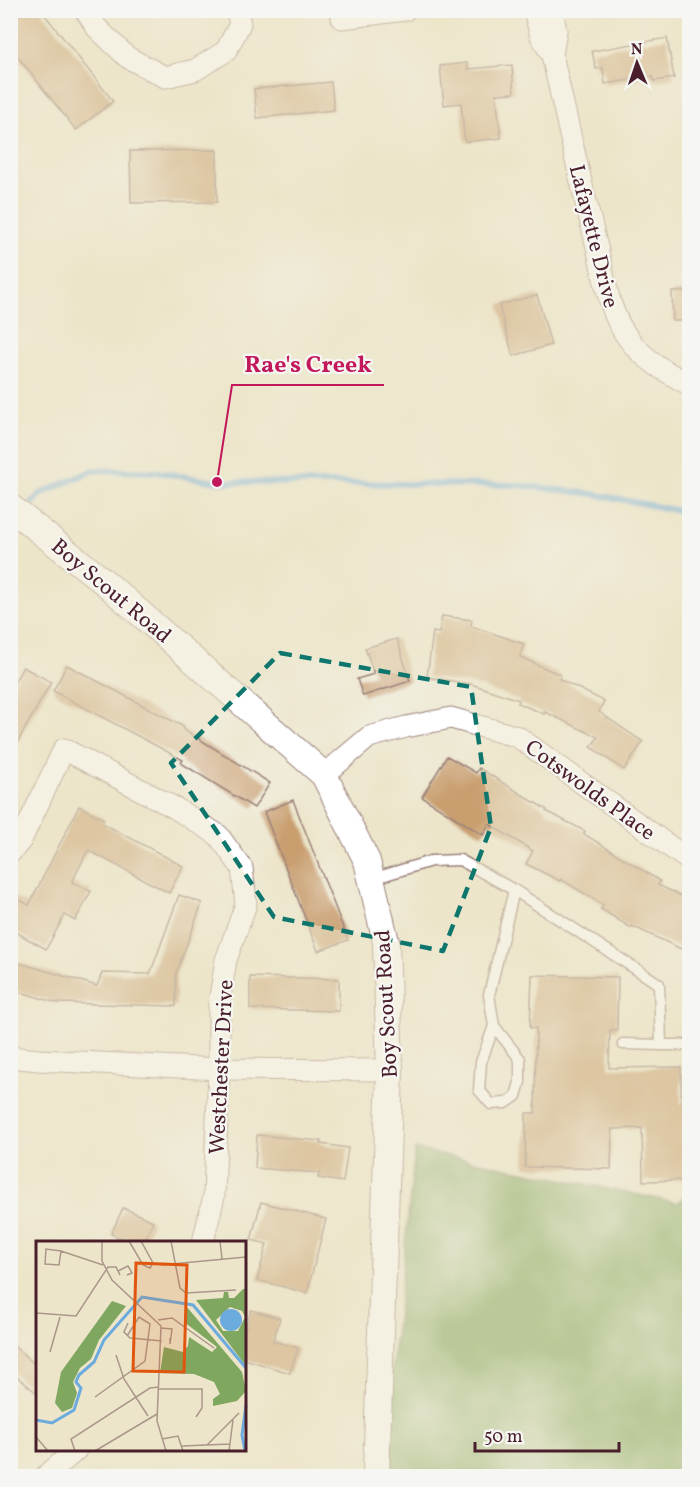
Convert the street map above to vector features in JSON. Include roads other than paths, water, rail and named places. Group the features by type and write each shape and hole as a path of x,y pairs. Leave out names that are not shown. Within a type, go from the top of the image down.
{"street":[{"path":"85,10 97,28 127,57 165,77 195,70 226,51 240,24 237,10"},
{"path":"342,18 405,10"},
{"name":"Lafayette Drive","path":"534,10 541,36 552,55 584,196 609,296 618,322 627,338 644,357 690,385"},
{"name":"Lafayette Drive","path":"552,10 556,31 552,55"},
{"name":"Boy Scout Road","path":"10,507 108,585 324,775 368,861 386,942 390,1070 376,1476"},
{"name":"Cotswolds Place","path":"324,775 369,737 406,726 451,718 518,737 690,861"},
{"name":"Westchester Drive","path":"10,853 21,840 64,749 175,808 218,834 242,868 246,904 226,960 219,1003 214,1196 203,1241"},
{"path":"10,1057 219,1069 390,1070"},
{"path":"46,1476 74,1451"}],"lane":[{"path":"372,879 431,861 460,860 514,890 659,984 660,1045"},
{"path":"494,1026 520,1059 520,1082 516,1096 506,1103 490,1104 479,1090 481,1062 494,1026 489,995 514,890"},
{"path":"623,1044 690,1045"}],"waterway":[{"path":"25,511 40,494 94,470 157,472 217,482 517,485 593,494 690,513"}],"place":[{"name":"Rae's Creek","path":"217,482"}]}
